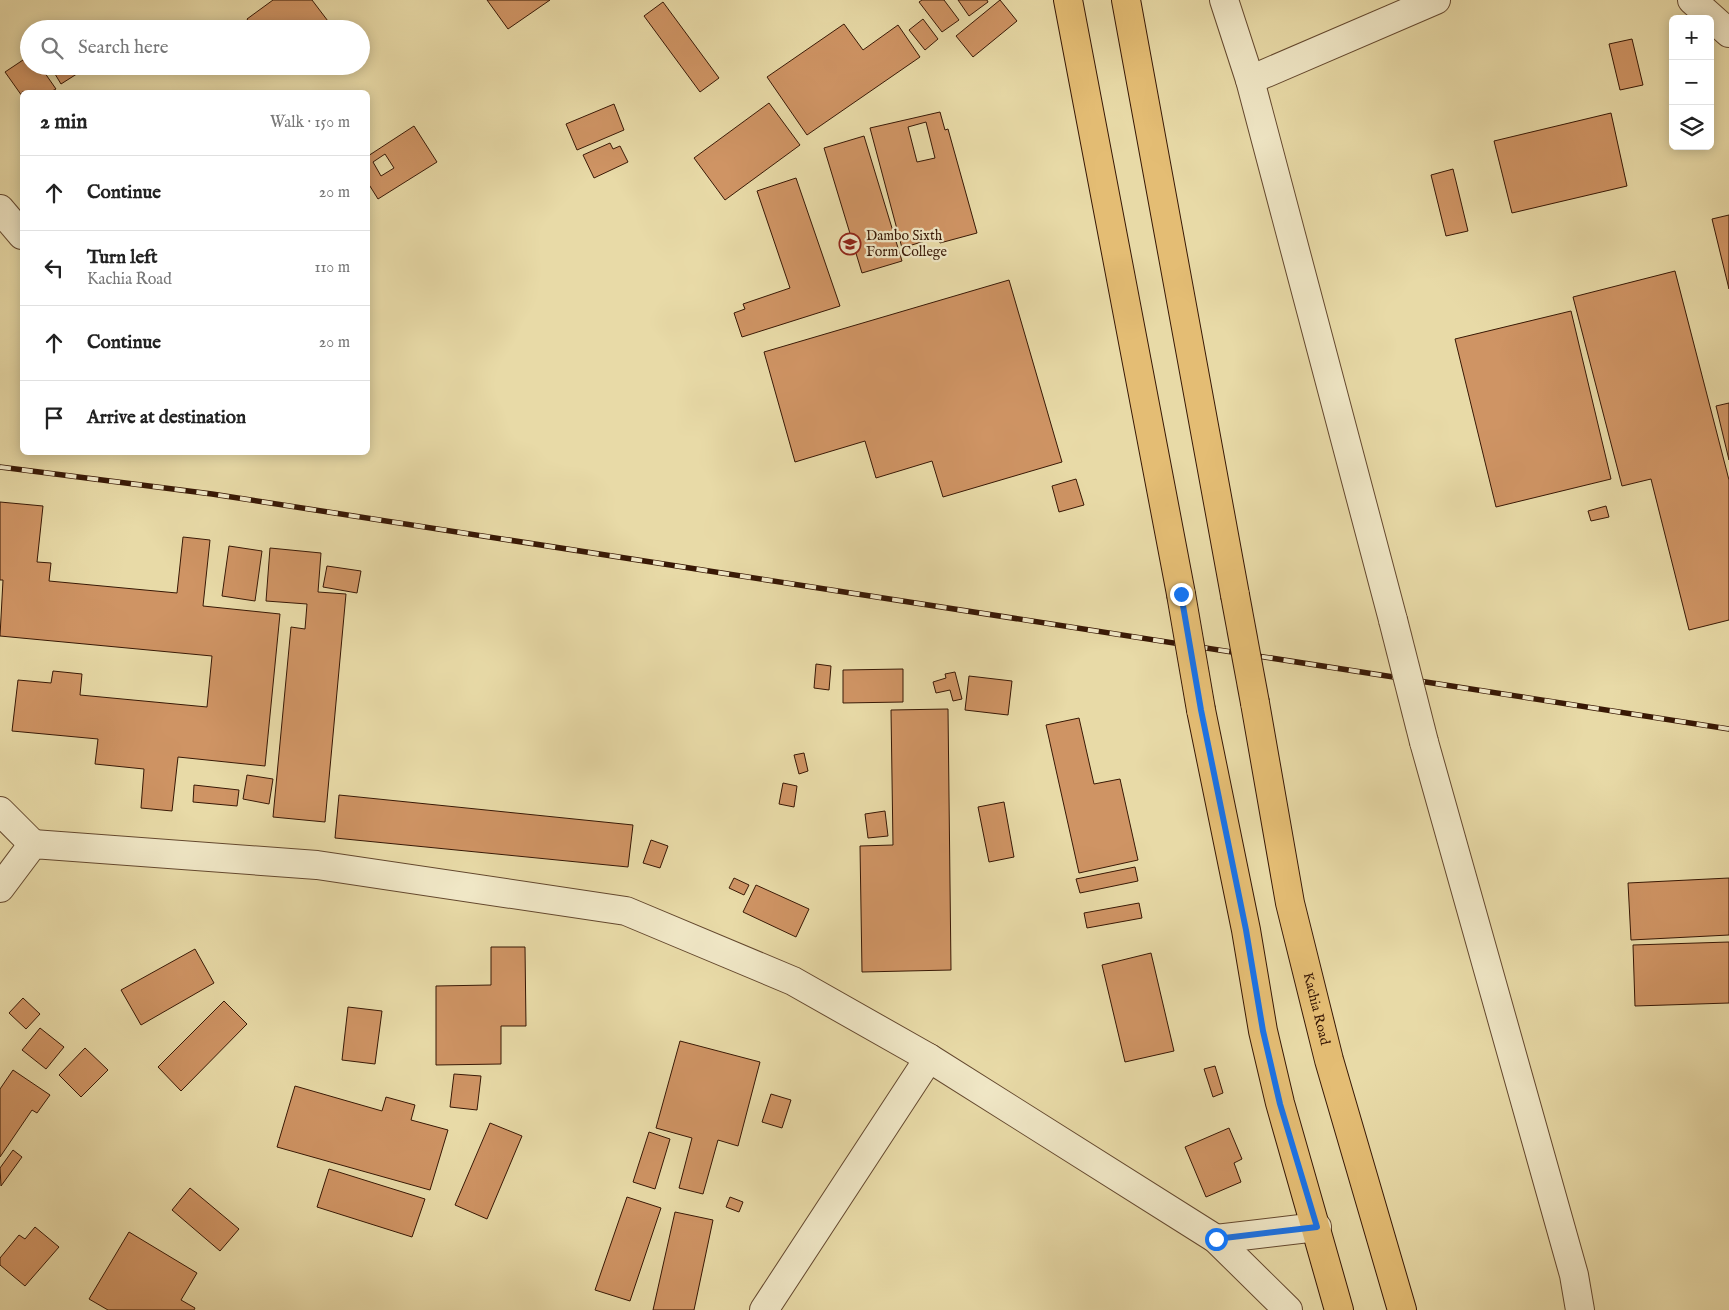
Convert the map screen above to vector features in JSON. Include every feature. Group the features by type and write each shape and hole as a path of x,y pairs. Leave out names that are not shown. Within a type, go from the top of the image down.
{"main road":[{"path":"1068,0 1181,594 1201,710 1246,930 1263,1031 1280,1104 1317,1227 1339,1310"},
{"name":"Kachia Road","path":"1126,0 1290,903 1329,1060 1402,1310"}],"street":[{"path":"1224,0 1250,80 1424,742 1574,1275 1580,1310"},
{"path":"1250,80 1436,0"},
{"path":"1692,0 1729,33"},
{"path":"0,209 20,233"},
{"path":"0,811 33,844 317,865 626,912 793,981 929,1058 1216,1239 1288,1310"},
{"path":"0,888 33,844"},
{"path":"764,1310 929,1058"},
{"path":"1216,1239 1317,1227"}],"building":[{"path":"273,0 312,0 327,20 248,20"},
{"path":"487,0 550,0 508,29"},
{"path":"922,0 944,0 959,20 942,32 919,2"},
{"path":"958,0 987,0 988,2 969,16"},
{"path":"1000,0 1017,21 973,57 956,36"},
{"path":"663,2 719,78 700,92 644,16"},
{"path":"923,19 938,39 925,50 909,30"},
{"path":"844,24 863,50 898,25 920,57 807,135 767,77"},
{"path":"1632,39 1643,85 1620,90 1609,44"},
{"path":"20,62 20,75 46,75 56,89 20,90 20,93 5,72"},
{"path":"56,75 75,75 61,84"},
{"path":"769,103 800,145 725,200 694,158"},
{"path":"614,104 624,130 577,150 566,124"},
{"path":"940,112 945,130 948,129 977,233 940,243 938,237 902,248 870,128","holes":["926,122 935,158 917,162 908,127"]},
{"path":"1611,113 1627,186 1512,213 1494,141"},
{"path":"414,126 437,162 378,199 370,186 370,155","holes":["385,154 394,168 381,176 373,162"]},
{"path":"864,136 902,261 862,273 824,148"},
{"path":"610,143 613,149 620,146 628,162 594,178 583,155"},
{"path":"1453,169 1468,231 1446,236 1431,175"},
{"path":"796,178 840,306 742,337 734,313 745,309 743,304 790,288 757,191"},
{"path":"1729,215 1729,289 1712,219"},
{"path":"1675,271 1729,480 1729,620 1689,630 1651,479 1622,486 1573,297"},
{"path":"1009,280 1062,462 943,497 932,461 876,478 865,441 795,462 764,352"},
{"path":"1571,311 1611,479 1496,507 1455,339"},
{"path":"1729,403 1729,460 1716,406"},
{"path":"1076,479 1084,505 1059,512 1052,486"},
{"path":"0,502 43,506 37,562 51,563 49,581 177,593 183,537 210,540 203,606 280,614 265,766 178,757 172,811 141,808 144,769 95,764 98,739 12,731 18,680 51,683 53,671 82,674 80,695 207,707 212,656 0,636 3,580 0,580"},
{"path":"1606,506 1609,517 1591,521 1588,511"},
{"path":"229,546 262,551 255,601 222,596"},
{"path":"270,548 321,553 318,592 346,594 325,822 273,817 291,627 305,629 307,604 266,601"},
{"path":"327,566 361,571 357,593 323,587"},
{"path":"816,664 831,666 829,690 814,688"},
{"path":"903,669 903,702 843,703 843,670"},
{"path":"955,672 962,699 953,701 950,690 936,693 933,682 946,678 945,674"},
{"path":"969,676 1012,681 1008,715 965,710"},
{"path":"948,709 951,970 862,972 860,846 893,845 891,710"},
{"path":"1079,718 1094,784 1120,779 1138,860 1079,873 1046,725"},
{"path":"804,753 808,771 799,774 794,755"},
{"path":"247,775 273,779 269,804 243,799"},
{"path":"783,783 797,786 794,807 779,804"},
{"path":"194,785 239,790 237,806 193,802"},
{"path":"339,795 633,825 628,867 335,838"},
{"path":"1004,802 1014,857 989,862 978,807"},
{"path":"885,811 888,836 868,838 865,814"},
{"path":"651,840 668,846 660,868 643,863"},
{"path":"1135,867 1138,881 1080,893 1076,879"},
{"path":"734,878 749,885 744,895 729,888"},
{"path":"1729,878 1729,935 1631,940 1628,883"},
{"path":"756,885 809,909 796,937 743,912"},
{"path":"1139,903 1142,918 1087,928 1084,913"},
{"path":"1729,942 1729,1003 1635,1006 1633,945"},
{"path":"491,947 525,947 526,1026 501,1026 501,1064 436,1065 436,986 491,985"},
{"path":"195,949 214,983 141,1025 121,990"},
{"path":"1151,953 1174,1051 1125,1062 1102,965"},
{"path":"23,998 40,1014 26,1029 9,1013"},
{"path":"224,1001 247,1024 181,1091 158,1067"},
{"path":"348,1007 382,1011 375,1064 342,1060"},
{"path":"40,1028 64,1047 46,1069 22,1050"},
{"path":"680,1041 760,1062 738,1146 718,1140 703,1194 679,1188 692,1138 656,1128"},
{"path":"85,1048 108,1070 81,1097 59,1075"},
{"path":"1215,1066 1223,1093 1213,1097 1204,1069"},
{"path":"13,1070 50,1095 37,1113 32,1110 0,1157 0,1089"},
{"path":"454,1074 481,1076 477,1110 450,1107"},
{"path":"295,1086 382,1111 386,1097 415,1105 411,1120 448,1130 430,1190 277,1147"},
{"path":"771,1094 791,1100 782,1128 762,1122"},
{"path":"490,1123 522,1136 487,1219 455,1205"},
{"path":"1229,1128 1242,1159 1234,1163 1241,1182 1206,1197 1185,1147"},
{"path":"649,1132 670,1139 655,1189 633,1182"},
{"path":"13,1150 22,1157 1,1186 0,1168"},
{"path":"329,1169 425,1199 412,1237 317,1207"},
{"path":"190,1188 239,1229 220,1251 172,1210"},
{"path":"627,1197 661,1208 630,1301 595,1290"},
{"path":"730,1197 743,1202 739,1212 726,1207"},
{"path":"675,1212 713,1220 694,1310 653,1310"},
{"path":"35,1227 59,1247 25,1286 0,1265 0,1258 19,1235 25,1239"},
{"path":"129,1232 197,1273 181,1300 195,1308 194,1310 108,1310 89,1299"}],"railway":[{"path":"0,467 212,494 1729,729"}],"place":[{"name":"Dambo Sixth Form College","path":"850,244"}],"route":[{"path":"1181,594 1201,710 1246,930 1263,1031 1280,1104 1317,1227 1216,1239"}]}
